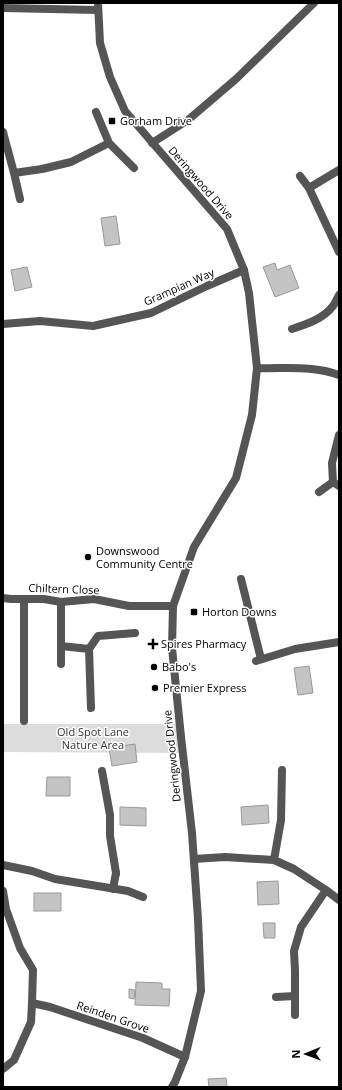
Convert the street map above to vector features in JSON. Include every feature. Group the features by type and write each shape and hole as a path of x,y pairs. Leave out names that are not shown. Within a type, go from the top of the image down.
{"street":[{"path":"152,143 188,120 230,85 314,3"},
{"path":"3,8 98,7"},
{"name":"Deringwood Drive","path":"98,7 100,43 110,77 125,111 227,229 244,270 249,293 257,368 252,416 236,478 194,547 173,606 172,648 194,859 201,991 185,1057 172,1087"},
{"path":"96,112 109,143 134,168"},
{"path":"3,132 20,199"},
{"path":"14,173 42,169 71,162 109,143"},
{"path":"309,188 339,170"},
{"path":"300,176 309,188 339,252"},
{"name":"Grampian Way","path":"3,324 40,321 93,326 151,313 244,270"},
{"path":"292,329 309,324 322,317 333,307 339,295"},
{"path":"257,368 322,370 339,375"},
{"path":"319,492 336,484 332,463 339,435"},
{"path":"241,579 259,660 295,649 339,642"},
{"name":"Chiltern Close","path":"3,598 44,598 61,602 94,599 129,606 173,606"},
{"path":"24,599 24,721"},
{"path":"61,602 61,664"},
{"path":"91,708 90,649 98,636 135,633"},
{"path":"61,646 90,649"},
{"path":"274,860 282,820 282,770"},
{"path":"102,771 110,815 110,836 116,873 112,889"},
{"path":"194,859 225,857 274,860 294,869 339,900"},
{"path":"3,865 32,871 55,879 128,891 142,896"},
{"path":"295,1015 294,951 301,927 326,890"},
{"path":"3,891 6,909 20,948 33,970 31,1022 14,1060 3,1069"},
{"path":"276,997 295,996"},
{"name":"Reinden Grove","path":"32,1003 50,1006 143,1038 185,1057"}],"green space":[{"name":"Old Spot Lane Nature Area","path":"3,724 180,724 183,753 3,752"}],"building":[{"path":"116,216 120,244 105,246 101,218"},
{"path":"275,263 277,270 290,265 299,288 275,297 263,267"},
{"path":"27,267 32,287 15,291 11,270"},
{"path":"309,666 313,693 298,695 294,668"},
{"path":"135,744 137,762 112,766 109,748"},
{"path":"47,777 70,777 70,796 46,796"},
{"path":"268,805 269,823 242,825 241,807"},
{"path":"120,807 146,808 146,826 120,825"},
{"path":"278,881 279,904 258,905 257,882"},
{"path":"34,893 61,893 61,911 34,911"},
{"path":"263,923 275,923 275,938 264,938"},
{"path":"136,982 162,983 162,989 170,989 169,1006 135,1005"},
{"path":"129,989 135,990 134,999 129,998"},
{"path":"226,1078 227,1087 209,1087 208,1079"}],"place":[{"name":"Gorham Drive","path":"112,121"},
{"name":"Downswood Community Centre","path":"88,557"},
{"name":"Horton Downs","path":"194,612"},
{"name":"Spires Pharmacy","path":"153,644"},
{"name":"Babo's","path":"154,667"},
{"name":"Premier Express","path":"155,688"}]}
